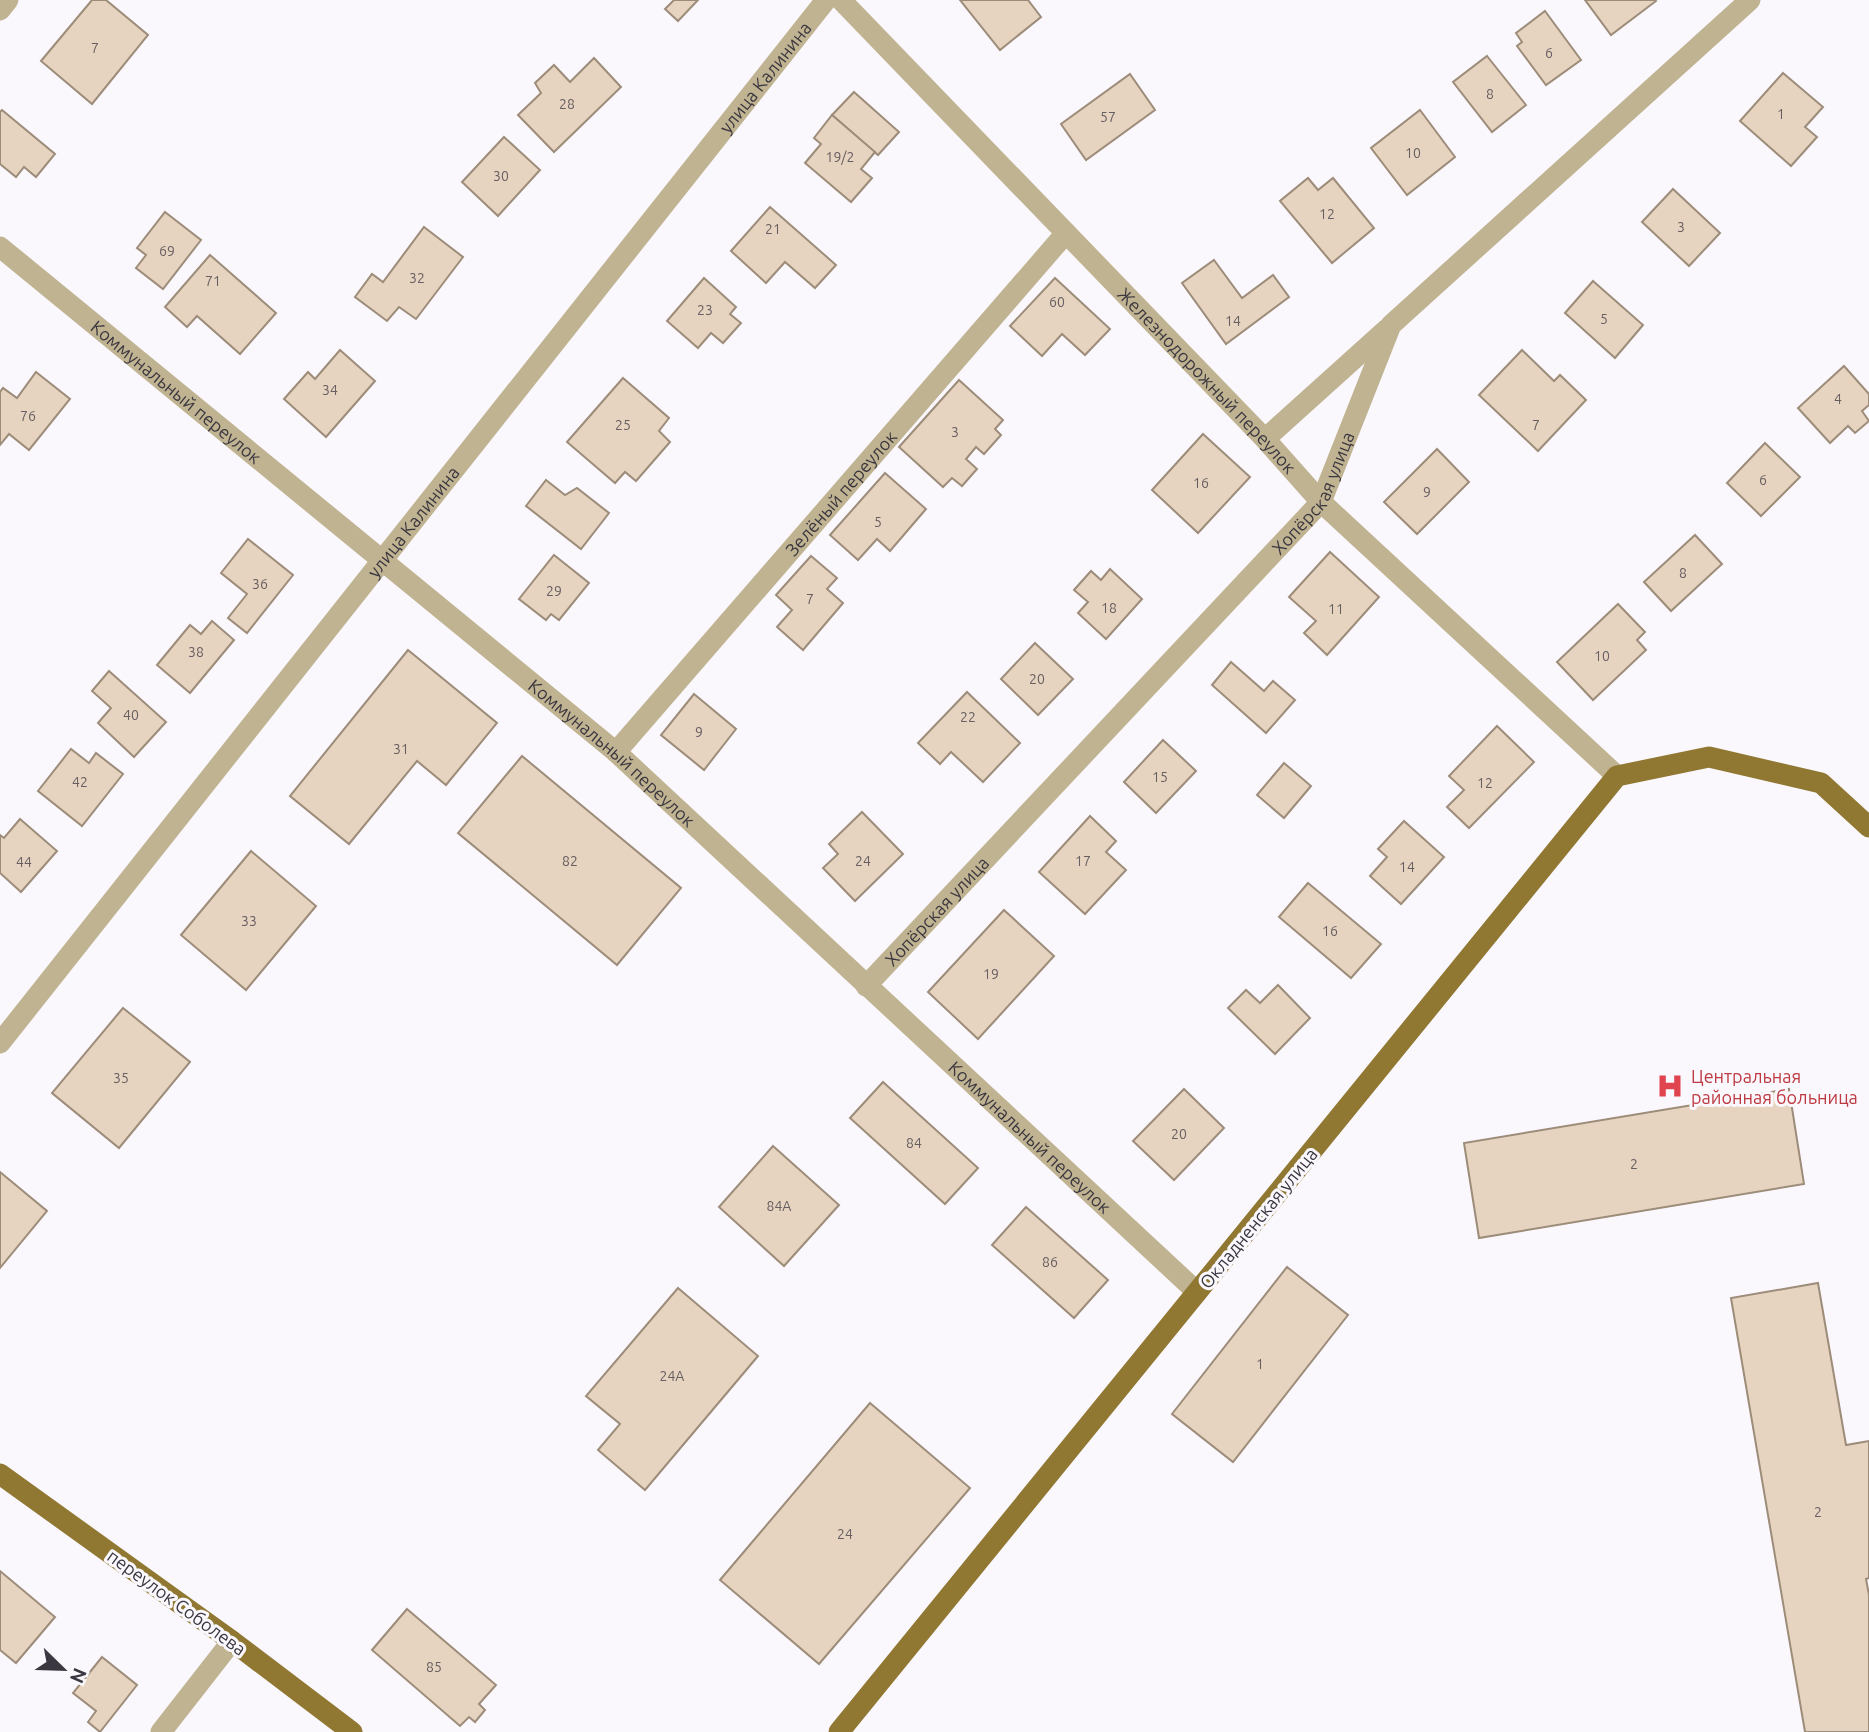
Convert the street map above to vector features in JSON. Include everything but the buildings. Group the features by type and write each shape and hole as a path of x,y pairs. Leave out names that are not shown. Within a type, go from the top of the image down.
{"main road":[{"path":"1617,776 1709,757 1821,783 1869,827"},
{"name":"Окладненская улица","path":"839,1732 1617,776"},
{"name":"переулок Соболева","path":"0,1474 232,1641 352,1732"}],"street":[{"path":"0,10 8,0"},
{"name":"улица Калинина","path":"0,1043 826,0"},
{"name":"Железнодорожный переулок","path":"841,0 1265,439 1321,502 1617,776"},
{"name":"Хопёрская улица","path":"866,986 1321,502 1391,325 1750,0"},
{"name":"Зелёный переулок","path":"616,752 1066,233"},
{"name":"Коммунальный переулок","path":"0,247 616,752 1197,1292"},
{"path":"1265,439 1391,325"},
{"path":"161,1732 232,1641"}],"place":[{"name":"Центральная районная больница","path":"1670,1086"}]}
